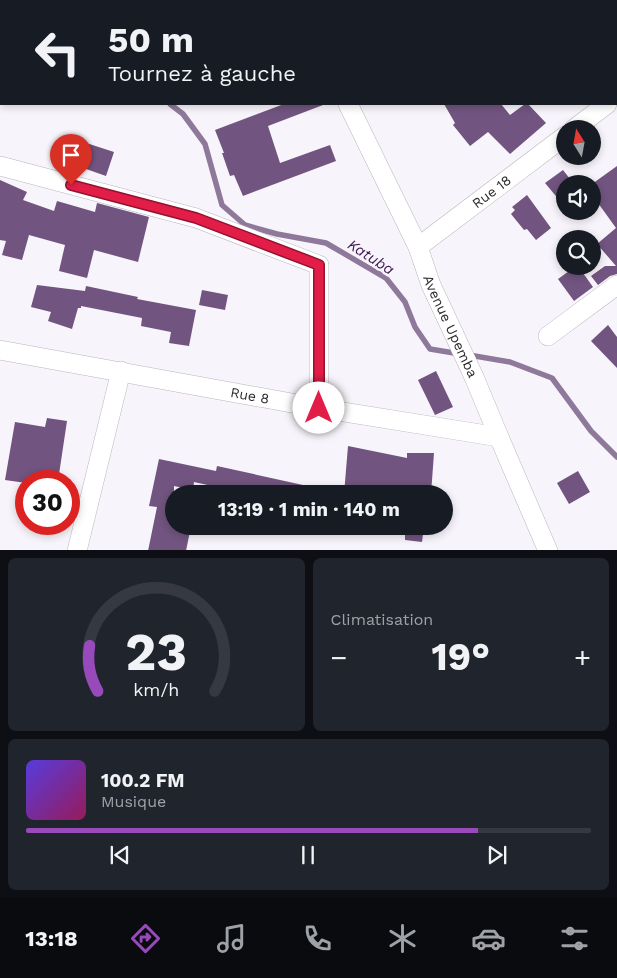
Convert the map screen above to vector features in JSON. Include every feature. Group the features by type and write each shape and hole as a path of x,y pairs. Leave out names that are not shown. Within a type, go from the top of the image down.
{"street":[{"name":"Avenue Upemba","path":"348,105 418,247 431,285 474,377 548,550"},
{"path":"586,120 606,105"},
{"name":"Rue 18","path":"418,247 556,143"},
{"path":"0,166 196,218 319,265 319,408"},
{"path":"548,336 617,285"},
{"name":"Rue 8","path":"0,350 319,408 499,437"},
{"path":"77,550 121,371"}],"building":[{"path":"281,105 323,105 268,126 280,163 330,145 336,161 243,196 234,175 230,176 215,130"},
{"path":"445,105 502,105 510,115 524,105 529,105 546,123 510,154 488,132 470,146 453,125 455,123"},
{"path":"77,140 114,152 106,176 69,163"},
{"path":"617,166 617,274 610,276 598,285 591,276 601,275 601,269 605,266 616,266 601,249 601,241 616,228 601,207 601,178"},
{"path":"563,170 567,175 556,175"},
{"path":"556,175 556,196 545,183"},
{"path":"0,180 27,192 23,200 54,211 57,201 95,212 97,203 149,217 138,262 94,250 87,278 59,271 65,245 29,235 22,260 2,255 6,241 0,240"},
{"path":"527,195 551,228 536,240 527,229 524,230 511,214 515,210 512,207"},
{"path":"564,275 584,275 593,287 574,301 558,279"},
{"path":"37,285 85,291 86,286 138,297 137,299 196,310 189,346 169,343 171,332 141,326 142,318 81,306 81,308 78,308 72,329 48,321 51,312 31,307"},
{"path":"202,290 228,295 225,310 199,305"},
{"path":"608,325 617,337 617,368 591,341"},
{"path":"436,371 453,407 435,415 418,380"},
{"path":"47,418 67,421 60,470 15,470 15,481 5,480 15,422 45,427"},
{"path":"348,446 407,458 407,453 434,453 432,485 345,485"},
{"path":"159,459 216,471 217,466 303,485 208,485 194,482 194,485 165,485 165,535 189,535 186,550 148,550 157,507 149,506"},
{"path":"578,471 590,492 569,504 557,483"},
{"path":"405,535 423,535 422,542 405,540"}],"waterway":[{"name":"Katuba","path":"171,105 183,114 205,144 222,205 245,225 277,234 326,243 386,278 405,302 415,327 430,349 460,354"},
{"name":"Katuba","path":"469,355 510,362 552,378 591,431 617,457"}],"route":[{"path":"71,185 196,218 319,265 319,408"}]}
